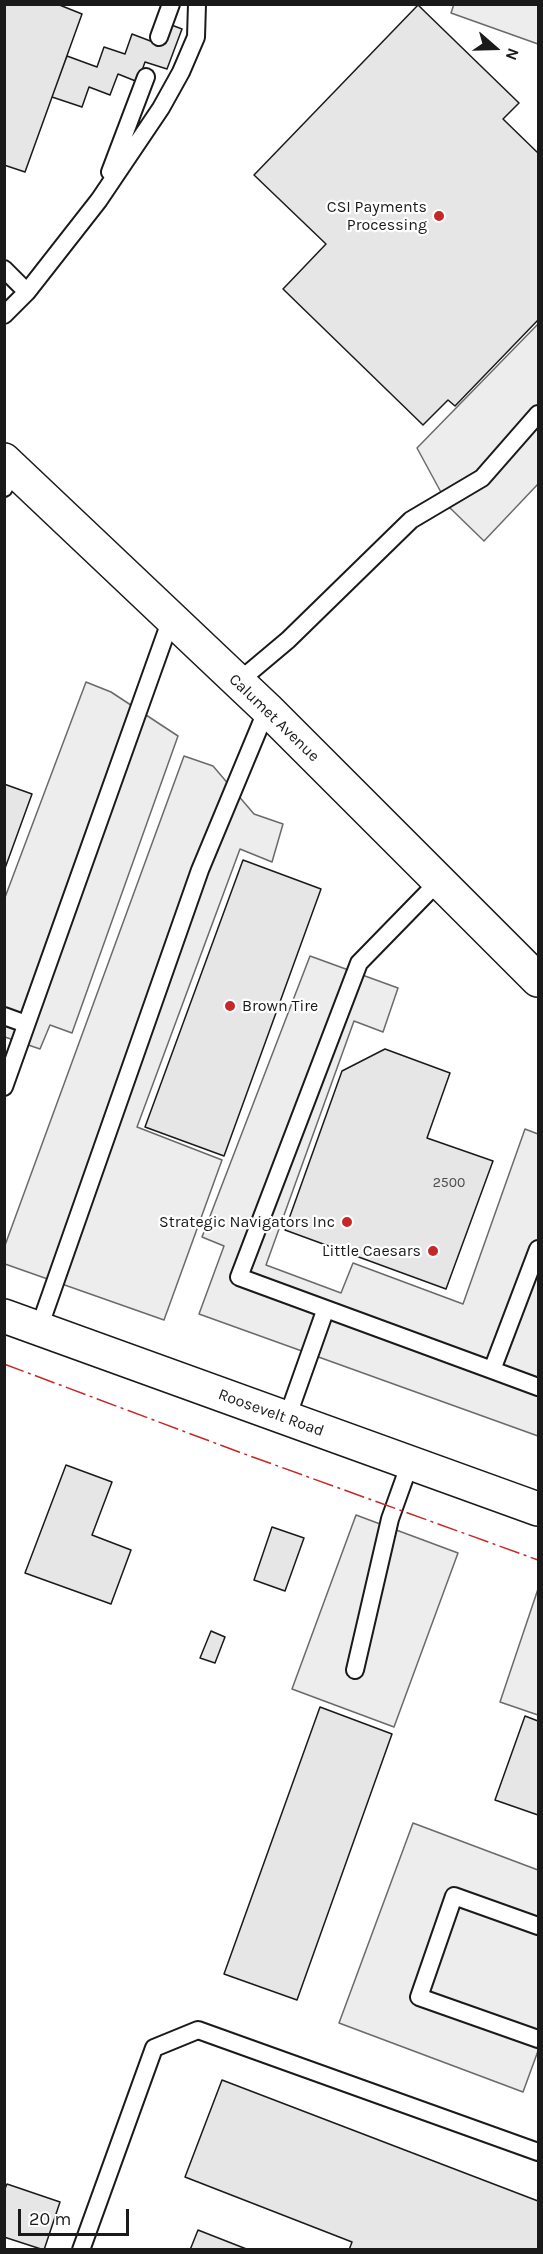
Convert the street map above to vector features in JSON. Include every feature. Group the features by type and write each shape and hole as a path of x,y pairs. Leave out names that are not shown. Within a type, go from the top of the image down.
{"main road":[{"name":"Calumet Avenue","path":"7,472 171,619 267,709 538,980"},
{"name":"Roosevelt Road","path":"4,1316 538,1509"}],"lane":[{"path":"159,37 171,4"},
{"path":"4,315 27,292 99,201 160,108 181,72 196,37 196,4"},
{"path":"99,201 146,77"},
{"path":"4,269 27,292"},
{"path":"238,682 288,640 411,520 482,478 538,414"},
{"path":"4,1087 171,619"},
{"path":"39,1328 200,870 267,709"},
{"path":"438,882 359,963 239,1277 325,1311 538,1387"},
{"path":"4,1016 26,1024"},
{"path":"492,1370 538,1249"},
{"path":"287,1418 325,1311"},
{"path":"355,1670 390,1519 410,1463"},
{"path":"538,1926 454,1896 419,1997 538,2038"},
{"path":"81,2250 154,2048 198,2030 538,2152"}],"shaded area":[{"path":"454,4 538,5 538,44 451,13"},
{"path":"538,324 538,484 484,541 449,507 417,448"},
{"path":"86,682 111,692 178,736 72,1033 50,1025 40,1049 5,1037 4,900"},
{"path":"184,756 213,766 254,814 283,824 272,862 240,849 137,1127 222,1160 164,1320 5,1264 4,1248"},
{"path":"310,956 398,988 383,1032 354,1021 266,1265 341,1293 353,1263 463,1304 525,1129 538,1134 538,1436 199,1314 224,1246 202,1237"},
{"path":"356,1515 458,1553 394,1727 292,1689"},
{"path":"538,1589 538,1715 500,1702"},
{"path":"413,1823 538,1870 538,2051 523,2092 339,2023"}],"building":[{"path":"4,4 57,4 82,14 25,172 4,165"},
{"path":"418,5 519,103 503,119 538,153 538,320 455,406 448,400 423,425 283,289 326,244 254,175"},
{"path":"161,21 182,29 167,69 145,62 138,82 118,74 110,95 89,87 82,107 52,97 67,56 97,67 104,47 125,54 132,34 153,42"},
{"path":"4,784 32,794 4,871"},
{"path":"243,860 321,889 224,1156 145,1127"},
{"path":"385,1049 450,1073 427,1138 493,1161 446,1289 285,1230 342,1071"},
{"path":"66,1465 112,1482 92,1535 131,1550 111,1604 25,1573"},
{"path":"272,1527 304,1538 285,1591 254,1580"},
{"path":"211,1631 225,1637 215,1663 200,1658"},
{"path":"320,1707 392,1734 297,2000 224,1974"},
{"path":"525,1716 538,1721 538,1815 495,1800"},
{"path":"222,2080 538,2201 538,2250 349,2250 352,2242 185,2177"},
{"path":"7,2184 60,2202 44,2250 4,2237 4,2191"},
{"path":"198,2230 249,2250 190,2250"}],"power":[{"path":"4,1364 538,1560"}],"place":[{"name":"CSI Payments Processing","path":"439,216"},
{"name":"Brown Tire","path":"230,1006"},
{"name":"Strategic Navigators Inc","path":"347,1222"},
{"name":"Little Caesars","path":"433,1251"}]}
